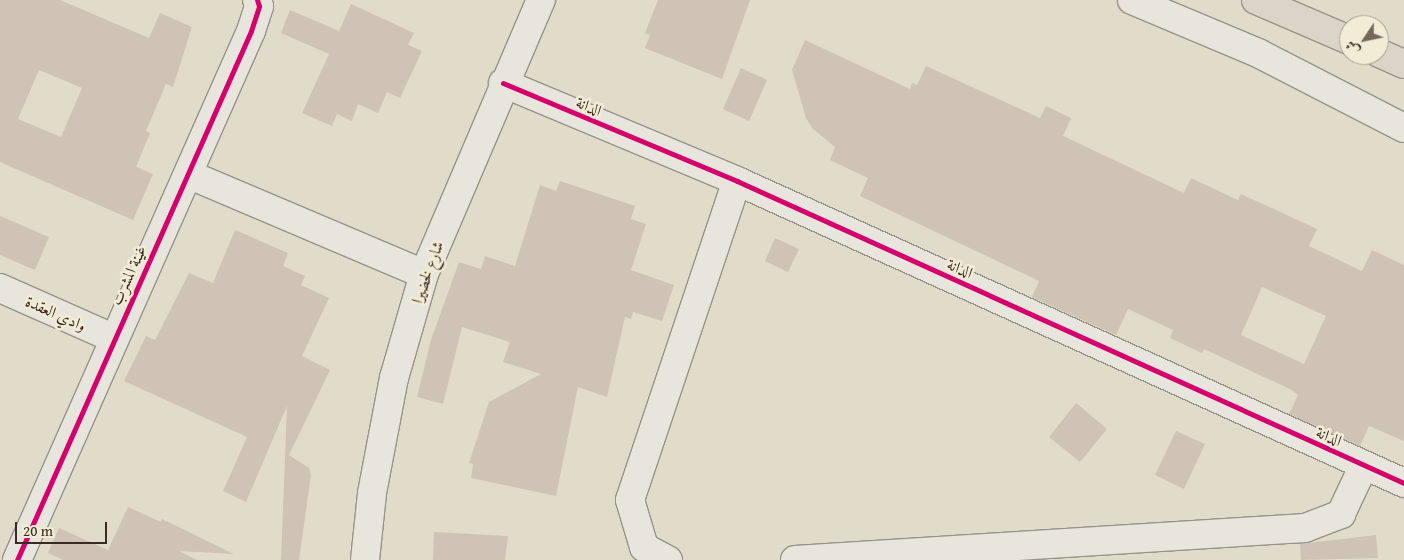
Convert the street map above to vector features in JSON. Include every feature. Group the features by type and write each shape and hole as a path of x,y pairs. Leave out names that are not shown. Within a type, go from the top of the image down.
{"main road":[{"path":"1256,0 1339,36"},
{"path":"1389,57 1404,64"}],"street":[{"name":"غينة المشرب","path":"17,560 113,338 251,30 257,0"},
{"name":"شارع لخضيرا","path":"365,560 372,493 394,378 424,274 503,83 541,0"},
{"path":"1132,0 1258,53 1404,128"},
{"name":"الدانة","path":"503,83 737,181 1404,484"},
{"path":"188,174 424,274"},
{"path":"668,560 644,547 630,500 737,181"},
{"name":"وادي العقدة","path":"0,288 113,338"},
{"path":"795,560 1305,528 1341,514 1364,465"}],"building":[{"path":"0,0 60,0 149,38 160,13 192,27 173,87 166,84 146,131 150,133 136,167 153,174 133,220 0,162","holes":["39,70 82,88 61,137 18,119"]},
{"path":"658,0 750,0 722,79 645,48 650,35 645,33"},
{"path":"351,4 414,33 408,45 422,51 400,98 387,92 378,113 358,104 352,121 337,114 332,126 302,113 329,54 281,33 290,10 339,31"},
{"path":"805,40 910,89 912,83 917,85 926,66 1040,118 1046,106 1071,118 1063,136 1184,193 1191,178 1238,200 1241,194 1317,229 1309,246 1362,271 1372,250 1404,265 1404,441 1369,426 1360,446 1289,414 1298,395 1292,390 1204,349 1202,353 1170,338 1173,330 1128,309 1116,335 1032,297 1039,281 860,196 868,178 830,160 835,147 813,129 806,118 792,70","holes":["1262,287 1326,316 1304,364 1241,335"]},
{"path":"741,68 767,80 749,121 723,109"},
{"path":"560,181 635,206 631,219 646,224 631,270 674,285 662,321 633,312 631,319 625,317 607,397 578,387 556,496 471,478 473,464 469,463 489,402 541,374 503,362 510,342 462,327 443,404 417,397 431,340 459,262 481,269 485,256 515,266 540,185 556,191"},
{"path":"0,216 49,237 35,270 0,255"},
{"path":"235,230 288,253 283,266 305,276 301,285 329,298 302,356 330,370 289,455 309,468 311,475 299,560 281,560 287,406 246,502 223,491 247,437 124,381 146,336 155,340 189,273 213,283"},
{"path":"775,238 799,249 788,272 765,261"},
{"path":"1076,403 1107,429 1080,462 1049,437"},
{"path":"1176,431 1205,444 1184,489 1155,475"},
{"path":"128,507 161,522 162,519 234,554 179,551 197,560 63,560 48,553 59,528 108,550"},
{"path":"434,532 508,536 505,560 433,560"},
{"path":"1376,535 1378,558 1301,560 1300,544"}],"cycle path":[{"path":"17,560 251,31 259,6 257,0"},
{"path":"503,83 737,181 1404,483"}]}
